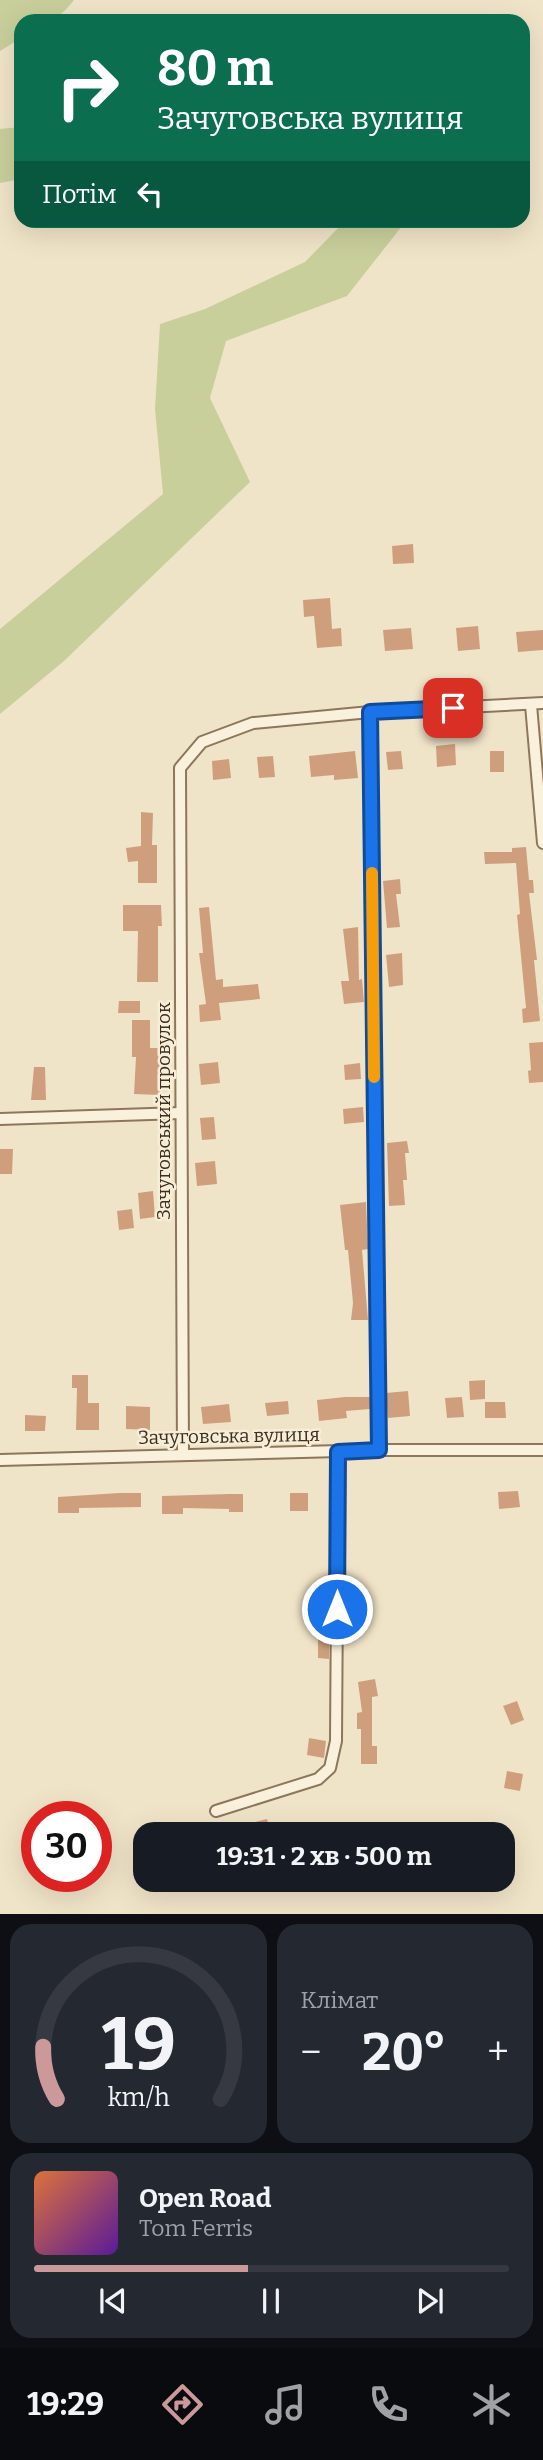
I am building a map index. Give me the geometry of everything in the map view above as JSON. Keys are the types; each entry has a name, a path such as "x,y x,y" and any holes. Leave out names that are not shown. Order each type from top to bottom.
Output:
{"street":[{"path":"379,1450 370,712 543,703"},
{"path":"531,705 543,843"},
{"name":"Зачуговський провулок","path":"183,1455 180,768 202,743 253,723 370,712"},
{"path":"0,1119 181,1113"},
{"name":"Зачуговська вулиця","path":"0,1460 379,1450 543,1450"},
{"path":"216,1811 317,1779 330,1768 336,1741 338,1452"}],"green space":[{"path":"0,0 74,0 61,14 14,14 14,42 0,51"},
{"path":"14,128 14,180 0,183 0,129"},
{"path":"338,228 400,228 347,296 226,341 210,398 250,482 64,661 0,714 0,629 163,494 155,409 160,324 205,309 305,262"}],"building":[{"path":"413,544 414,563 393,564 392,546"},
{"path":"330,598 332,629 341,628 342,646 317,648 314,616 304,617 303,600"},
{"path":"478,626 480,649 458,651 456,628"},
{"path":"411,628 413,649 385,651 383,630"},
{"path":"543,630 543,650 518,652 516,632"},
{"path":"455,744 456,765 437,767 436,746"},
{"path":"355,751 358,778 334,780 334,775 311,777 309,756"},
{"path":"401,751 403,769 388,770 386,752"},
{"path":"490,751 504,751 504,772 490,772"},
{"path":"273,756 275,777 259,778 257,757"},
{"path":"229,759 231,778 213,780 212,761"},
{"path":"141,812 153,813 152,845 157,845 157,883 138,883 138,861 128,862 126,848 141,846"},
{"path":"526,847 529,880 533,880 534,893 529,893 537,960 534,960 540,1021 523,1023 522,1009 526,1008 517,915 520,914 516,863 485,864 484,852 512,852 512,848"},
{"path":"400,879 401,894 396,894 400,927 387,928 383,881"},
{"path":"123,905 161,905 162,926 158,926 158,982 137,982 138,931 123,931"},
{"path":"209,907 216,980 223,979 223,987 258,984 260,999 219,1003 221,1020 200,1022 199,1005 206,1004 199,953 203,953 199,908"},
{"path":"358,927 359,980 362,979 364,1002 344,1004 341,981 349,981 343,929"},
{"path":"402,953 403,985 389,987 386,955"},
{"path":"119,1001 140,1001 140,1013 118,1013"},
{"path":"132,1020 150,1020 150,1048 162,1048 160,1095 134,1094 136,1057 132,1057"},
{"path":"543,1042 543,1082 529,1083 529,1043"},
{"path":"218,1062 220,1083 201,1085 199,1064"},
{"path":"360,1063 361,1079 345,1080 344,1065"},
{"path":"34,1067 45,1067 46,1100 31,1100"},
{"path":"363,1107 364,1122 344,1124 343,1109"},
{"path":"214,1117 216,1139 202,1140 200,1118"},
{"path":"407,1141 407,1180 403,1180 405,1205 389,1206 387,1143"},
{"path":"0,1149 13,1149 12,1174 0,1174"},
{"path":"215,1161 217,1184 197,1186 195,1163"},
{"path":"153,1191 155,1217 140,1219 138,1193"},
{"path":"366,1202 368,1249 362,1250 368,1320 351,1320 353,1303 348,1250 345,1250 340,1205"},
{"path":"132,1209 134,1228 119,1230 117,1211"},
{"path":"72,1375 88,1375 88,1403 99,1403 99,1430 76,1430 77,1388 72,1388"},
{"path":"485,1380 485,1399 470,1400 469,1381"},
{"path":"408,1391 410,1416 388,1418 386,1393"},
{"path":"370,1397 370,1409 346,1411 347,1418 319,1421 317,1400"},
{"path":"462,1397 464,1417 447,1418 445,1398"},
{"path":"288,1401 289,1414 267,1416 265,1403"},
{"path":"485,1402 505,1402 506,1418 485,1418"},
{"path":"229,1404 231,1422 203,1424 201,1407"},
{"path":"126,1406 150,1407 150,1430 126,1429"},
{"path":"25,1415 46,1416 45,1431 25,1431"},
{"path":"518,1491 520,1507 499,1509 498,1492"},
{"path":"141,1493 141,1507 79,1508 79,1513 58,1513 58,1497"},
{"path":"290,1493 308,1493 308,1511 290,1511"},
{"path":"243,1494 243,1512 183,1508 183,1514 162,1514 162,1496"},
{"path":"308,1601 329,1602 329,1659 318,1658 318,1623 307,1623"},
{"path":"375,1679 378,1696 372,1697 372,1746 377,1746 377,1764 361,1764 361,1729 357,1729 357,1713 362,1712 358,1682"},
{"path":"517,1701 524,1720 511,1725 503,1706"},
{"path":"309,1738 326,1741 324,1758 307,1755"},
{"path":"507,1771 523,1774 520,1791 504,1788"}],"slow traffic":[{"path":"372,873 374,1077"}],"route":[{"path":"337,1609 338,1452 379,1450 370,712 453,708"}]}
